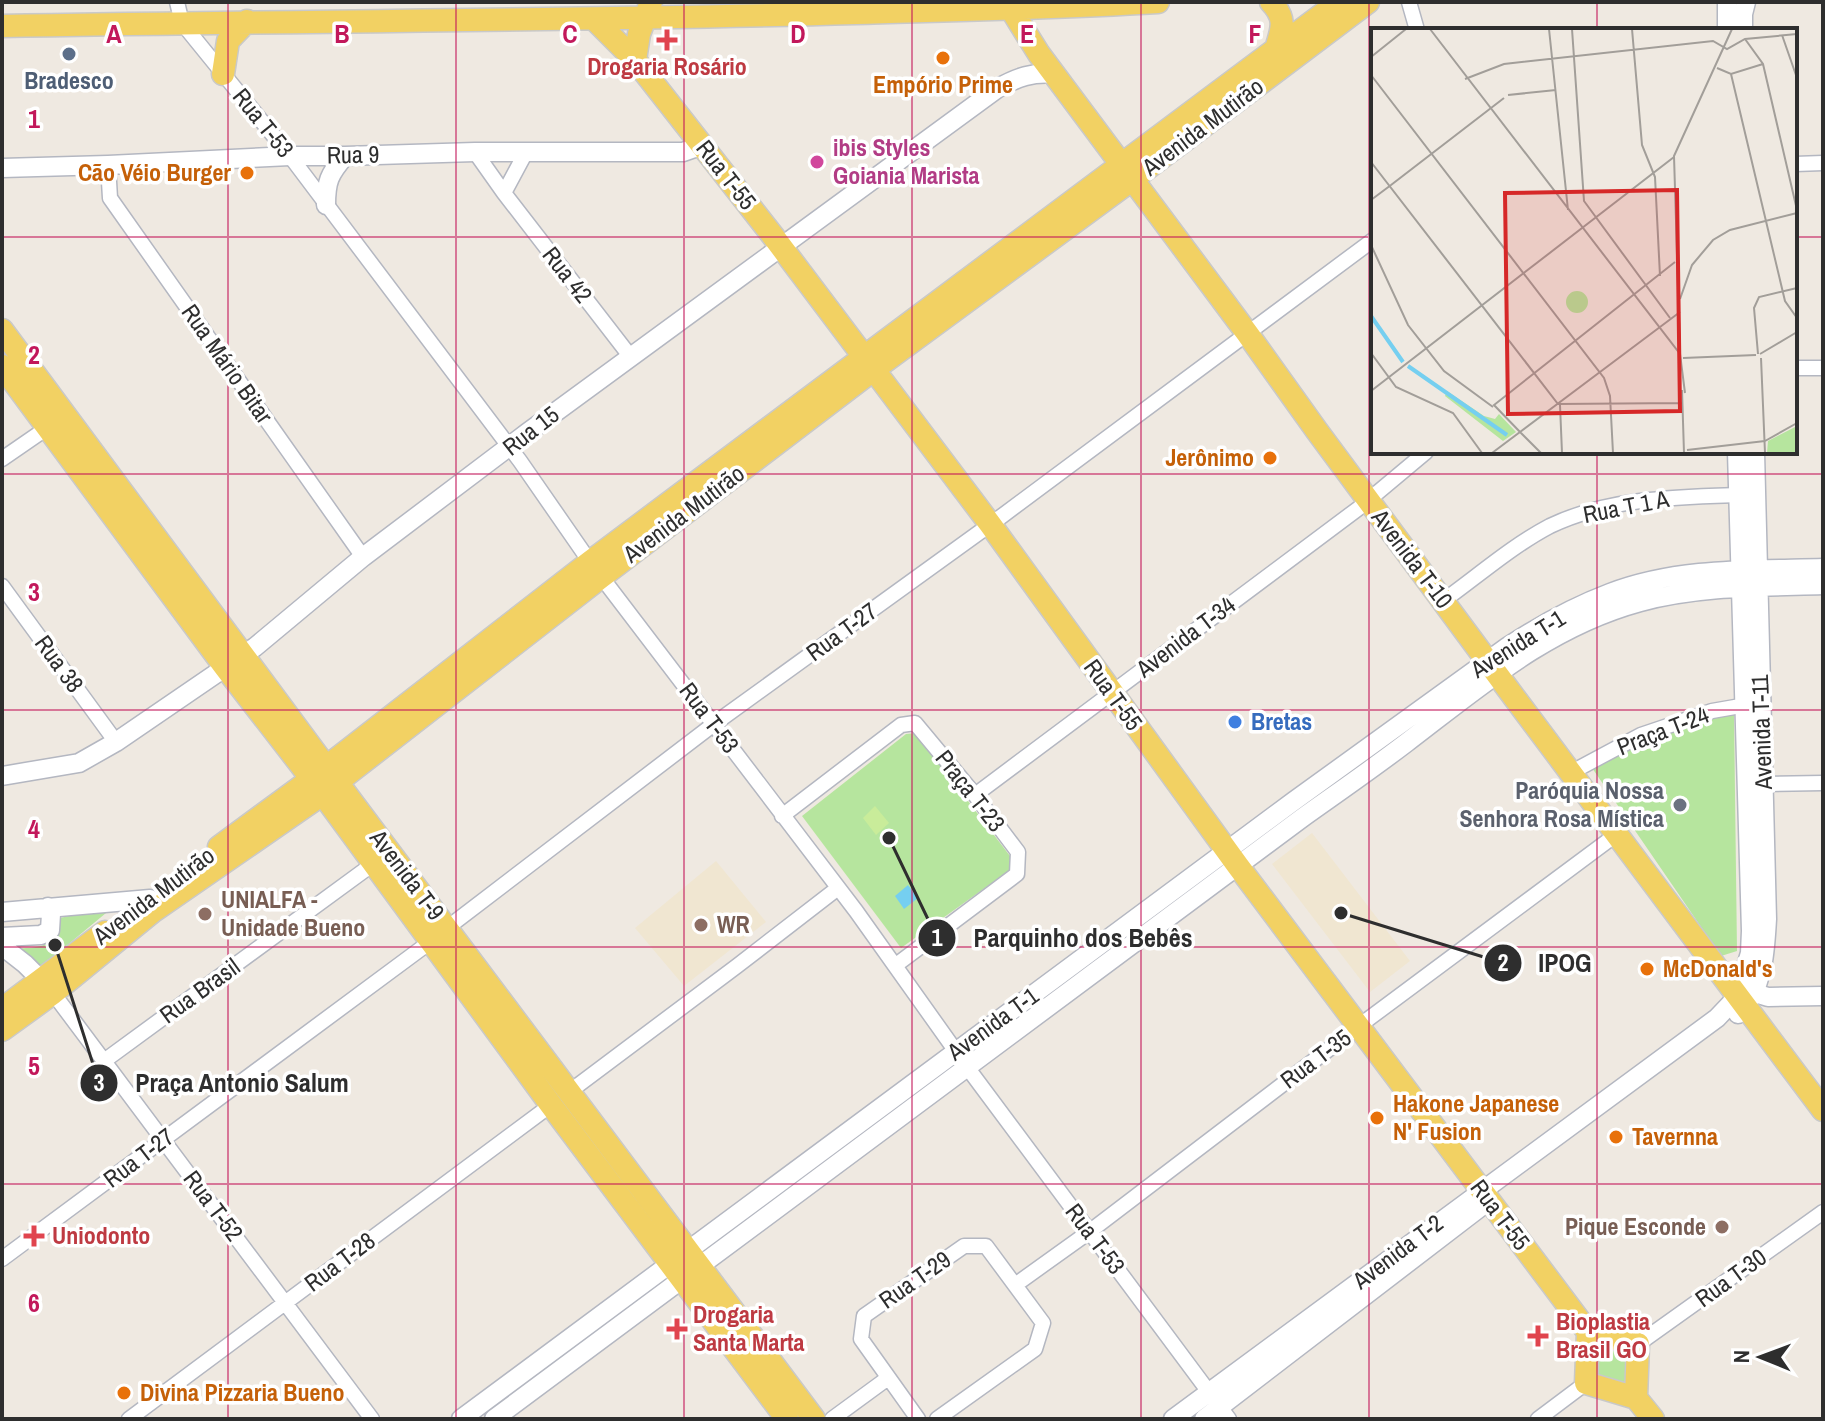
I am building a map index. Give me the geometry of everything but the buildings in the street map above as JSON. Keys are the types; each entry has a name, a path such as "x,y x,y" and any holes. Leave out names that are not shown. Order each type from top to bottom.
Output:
{"main road":[{"path":"2,26 180,12 247,21 595,20 648,11 1057,8 1158,2"},
{"path":"1271,2 1281,17 1283,27 1276,49"},
{"name":"Avenida Mutirão","path":"1128,172 1276,49 1339,2"},
{"name":"Avenida Mutirão","path":"2,1009 48,986 152,912 595,569 1128,172 1368,2"},
{"path":"1727,2 1727,28"},
{"path":"1743,28 1746,2"},
{"name":"Avenida T-10","path":"1010,6 1039,54 1128,172 1364,504 1443,601 1717,969 1746,999 1823,1110"},
{"path":"1039,54 1039,25 1048,13 1057,8"},
{"path":"635,60 639,34 648,11"},
{"name":"Rua T-55","path":"595,20 635,60 781,246 990,524 1232,859 1588,1332"},
{"path":"223,74 228,41 247,21"},
{"name":"Rua 15","path":"2,776 79,763 116,742 234,661 363,557 630,356 998,88 1019,77 1038,72 1055,74"},
{"name":"Rua 9","path":"2,168 290,156 683,152 703,145"},
{"path":"326,205 326,186 345,156"},
{"name":"Avenida T-9","path":"2,330 234,661"},
{"name":"Avenida T-9","path":"2,366 47,428 234,661 439,935 569,1092 787,1419"},
{"name":"Avenida T-11","path":"1737,454 1749,579"},
{"name":"Avenida T-11","path":"1746,999 1751,931 1749,579 1755,454"},
{"path":"1749,579 1823,568"},
{"path":"1749,579 1823,585"},
{"name":"Avenida T-1","path":"494,1419 685,1265 961,1059 1232,859 1404,745 1492,667 1615,610 1643,601 1749,579"},
{"name":"Avenida T-11","path":"1746,999 1761,972 1767,919 1764,784 1752,704"},
{"name":"Avenida Mutirão","path":"2,1030 48,986 150,899 302,786 324,780"},
{"name":"Avenida T-9","path":"324,780 373,864 439,935 551,1105 814,1419"},
{"path":"2,912 150,899"},
{"path":"2,937 41,935 50,930 48,907"},
{"path":"2,946 48,986"},
{"path":"1717,969 1736,963 1750,953"},
{"path":"1746,999 1823,996"},
{"name":"Avenida T-2","path":"1204,1419 1485,1195 1724,1027 1746,999"},
{"name":"Avenida T-1","path":"461,1419 685,1265"},
{"path":"1636,1398 1638,1344 1588,1332 1586,1383 1636,1398 1653,1419"},
{"name":"Avenida T-2","path":"1173,1419 1220,1406"}],"street":[{"path":"1409,2 1416,28"},
{"name":"Rua T-53","path":"180,12 223,74 290,156 510,447 595,569 896,965 961,1059 1220,1406"},
{"name":"Rua 42","path":"475,152 630,356"},
{"path":"504,193 526,152"},
{"path":"1797,164 1823,163"},
{"name":"Rua Mário Bitar","path":"108,165 110,198 363,557"},
{"name":"Rua T-27","path":"2,1259 439,935 714,724 1371,241"},
{"path":"1797,368 1823,368"},
{"path":"2,459 47,428"},
{"name":"Avenida T-34","path":"975,795 1364,504 1424,454"},
{"name":"Rua T 1 A","path":"1443,601 1521,544 1583,512 1664,497 1739,495"},
{"name":"Rua 38","path":"2,586 116,742"},
{"name":"Praça T-24","path":"1570,773 1641,735 1712,711 1752,704"},
{"name":"Praça T-23","path":"782,816 901,725 915,723 975,795 1018,852 1017,874 896,965"},
{"path":"1764,784 1823,783"},
{"name":"Rua T-35","path":"1015,1285 1617,834"},
{"name":"Rua Brasil","path":"104,1061 373,864"},
{"path":"569,1092 838,888"},
{"name":"Rua T-52","path":"48,986 372,1419"},
{"name":"Rua T-28","path":"129,1419 551,1105"},
{"name":"Rua T-30","path":"1638,1344 1823,1212"},
{"name":"Rua T-29","path":"918,1419 861,1339 864,1316 964,1246 986,1246 1043,1323 1035,1349 937,1419"},
{"path":"832,1419 888,1378"},
{"path":"1538,1419 1586,1383"}],"shaded area":[{"path":"1312,833 1410,961 1370,992 1272,864"},
{"name":"WR","path":"716,861 766,922 684,986 635,928"}],"green space":[{"path":"1734,713 1737,951 1721,956 1588,762 1658,731"},
{"path":"916,733 1010,856 1010,870 901,948 802,816 906,734"},
{"path":"875,806 889,823 876,835 863,818"},
{"path":"106,913 36,971 9,948 49,943 56,932 56,919 77,914"},
{"path":"1599,1342 1628,1351 1631,1386 1596,1379 1594,1360"}],"water":[{"path":"908,885 918,898 904,909 895,896"}],"place":[{"name":"Drogaria Rosário","path":"667,40"},
{"name":"Bradesco","path":"69,54"},
{"name":"Empório Prime","path":"943,58"},
{"name":"ibis Styles Goiania Marista","path":"817,162"},
{"name":"Cão Véio Burger","path":"247,173"},
{"name":"Jerônimo","path":"1270,458"},
{"name":"Bretas","path":"1235,722"},
{"name":"Paróquia Nossa Senhora Rosa Mística","path":"1680,805"},
{"name":"Parquinho dos Bebês","path":"889,838"},
{"name":"IPOG","path":"1341,913"},
{"name":"UNIALFA - Unidade Bueno","path":"205,914"},
{"name":"WR","path":"701,925"},
{"name":"Praça Antonio Salum","path":"55,945"},
{"name":"McDonald's","path":"1647,969"},
{"name":"Hakone Japanese N' Fusion","path":"1377,1118"},
{"name":"Tavernna","path":"1616,1137"},
{"name":"Pique Esconde","path":"1722,1227"},
{"name":"Uniodonto","path":"34,1236"},
{"name":"Drogaria Santa Marta","path":"677,1329"},
{"name":"Bioplastia Brasil GO","path":"1538,1336"},
{"name":"Divina Pizzaria Bueno","path":"124,1393"}]}
